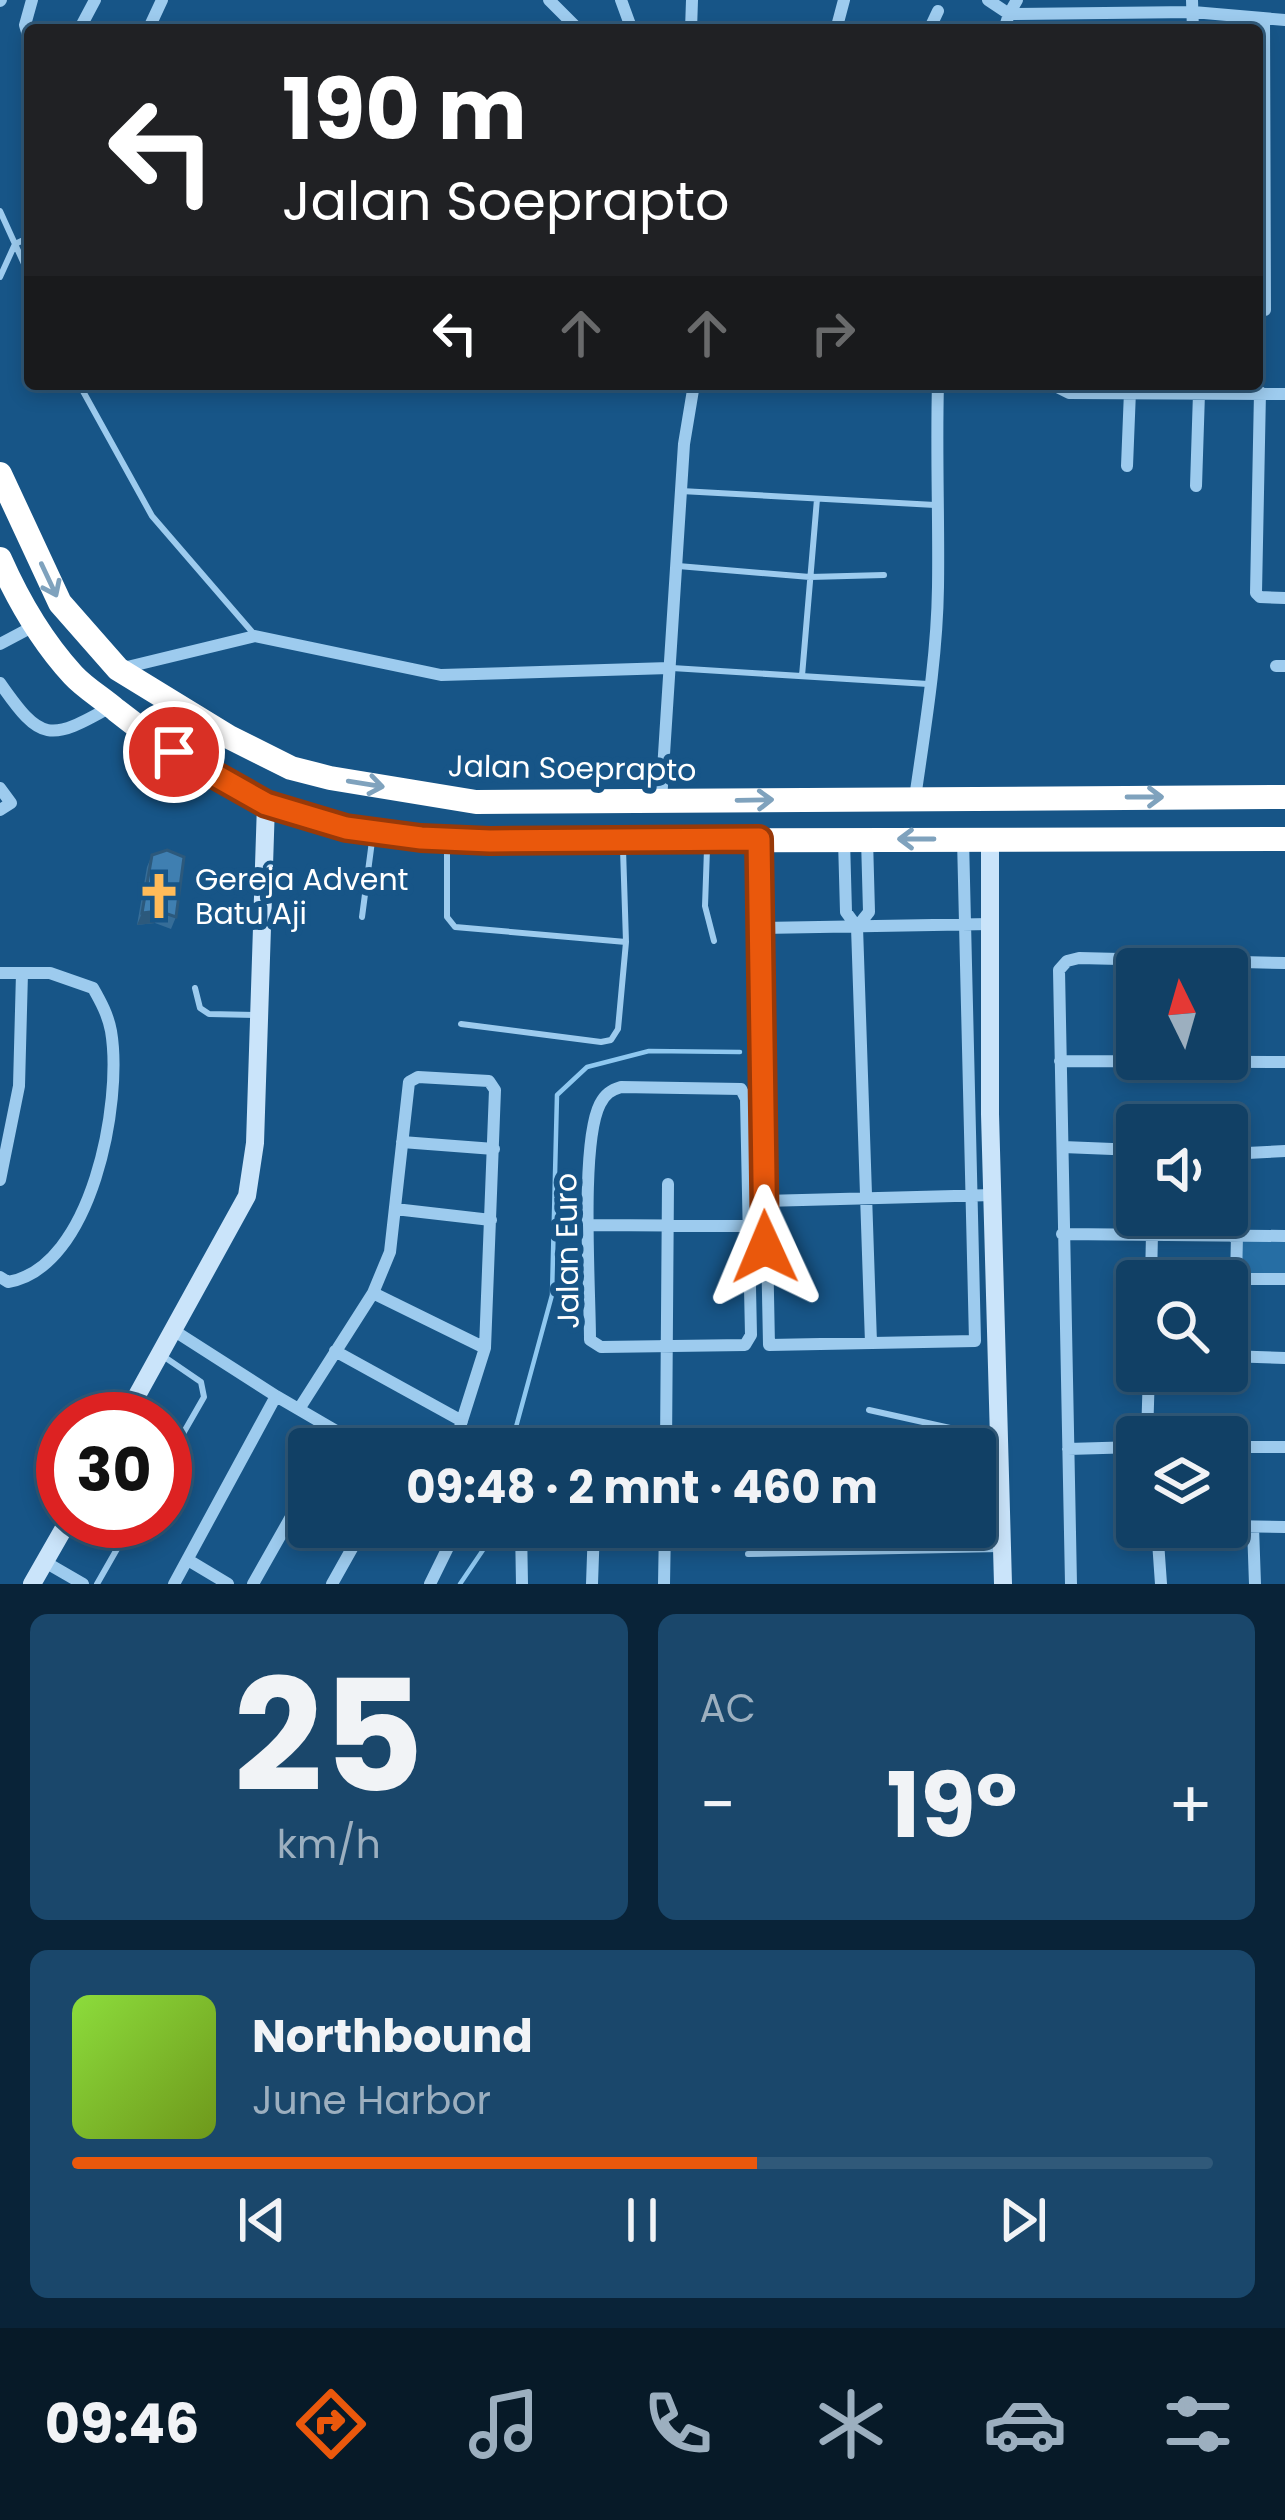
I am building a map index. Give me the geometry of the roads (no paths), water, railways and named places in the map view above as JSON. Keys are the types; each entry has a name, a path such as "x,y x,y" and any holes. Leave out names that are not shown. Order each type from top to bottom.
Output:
{"highway":[{"name":"Jalan Soeprapto","path":"0,474 60,603 118,669 230,737 291,768 330,778 476,802 1285,796"},
{"path":"0,559 34,626 75,677 112,706 201,770 266,804 346,828 447,839 1285,839"}],"street":[{"path":"549,0 573,24"},
{"path":"988,0 1009,14 1192,6 1285,20"},
{"path":"1006,24 1017,0"},
{"path":"1086,13 1095,0"},
{"path":"932,24 938,11"},
{"path":"1263,89 1264,19"},
{"path":"661,801 681,491 693,390"},
{"path":"915,798 932,684 938,588 938,390"},
{"path":"1063,390 1285,394"},
{"path":"1127,466 1130,391"},
{"path":"1260,392 1256,593 1285,598"},
{"path":"1196,486 1199,393"},
{"path":"0,644 34,626"},
{"path":"118,669 255,636 441,675 669,668"},
{"path":"0,683 26,720 40,730 63,731 112,706"},
{"path":"0,788 10,803 0,810"},
{"path":"139,1392 247,1196 255,1142 266,804"},
{"path":"759,839 769,1346 974,1341 963,839"},
{"path":"855,839 868,912 857,927"},
{"path":"855,839 846,912 857,927 871,1343"},
{"path":"990,839 1003,1584"},
{"path":"760,928 990,925"},
{"path":"1070,1584 1059,970 1079,958 1116,959"},
{"path":"1248,964 1285,963"},
{"path":"0,973 50,973 93,988 112,1034 110,1120 88,1202 49,1263 28,1279 8,1282 0,1277"},
{"path":"0,1180 19,1086 22,973"},
{"path":"1060,1061 1116,1061"},
{"path":"1248,1061 1285,1062"},
{"path":"299,1409 373,1293 390,1252 411,1079 489,1081 496,1090 485,1348 459,1428"},
{"name":"Jalan Euro","path":"667,1348 601,1347 590,1340 590,1156 600,1103 613,1090 741,1090 746,1099 750,1226"},
{"path":"402,1142 494,1149"},
{"path":"1063,1148 1116,1149"},
{"path":"1248,1153 1285,1151"},
{"path":"666,1428 668,1184"},
{"path":"764,1201 993,1195"},
{"path":"394,1209 491,1220"},
{"path":"590,1225 750,1226 749,1341 741,1347 667,1348"},
{"path":"1062,1234 1116,1233"},
{"path":"1234,1236 1236,1279 1285,1280"},
{"path":"1248,1236 1285,1236"},
{"path":"373,1293 485,1348"},
{"path":"173,1330 329,1428"},
{"path":"335,1351 461,1421"},
{"path":"1248,1357 1285,1358"},
{"path":"174,1584 276,1396"},
{"path":"1248,1447 1285,1447"},
{"path":"1067,1449 1116,1448"},
{"path":"253,1584 288,1523"},
{"path":"1248,1527 1285,1527"},
{"path":"1253,1527 1255,1584"},
{"path":"32,1584 53,1548"},
{"path":"332,1584 352,1548"},
{"path":"430,1584 449,1548"},
{"path":"521,1548 521,1584"},
{"path":"592,1584 593,1548"},
{"path":"664,1584 665,1548"},
{"path":"1157,1548 1160,1584"},
{"path":"188,1560 228,1584"},
{"path":"45,1562 83,1584"}],"lane":[{"path":"0,211 24,264"},
{"path":"0,235 13,241 24,238"},
{"path":"0,277 13,241"},
{"path":"83,390 152,516 255,636"},
{"path":"681,491 935,505"},
{"path":"802,676 817,499"},
{"path":"676,566 811,577 884,575"},
{"path":"669,668 932,684"},
{"path":"362,916 373,831"},
{"path":"447,839 447,916 451,924 626,942"},
{"path":"708,839 705,906 713,940"},
{"path":"461,1024 611,1040 618,1029 626,942 622,840"},
{"path":"195,988 200,1009 209,1013 259,1016"},
{"path":"160,1354 201,1382 204,1397 192,1418"},
{"path":"868,1410 950,1428 998,1432"},
{"path":"97,1584 118,1548"},
{"path":"748,1553 1004,1549"}],"waterway":[{"path":"516,1428 552,1295 557,1095 587,1067 649,1051 740,1052"},
{"path":"460,1584 484,1548"}],"place":[{"name":"Gereja Advent Batu Aji","path":"159,896"}]}
